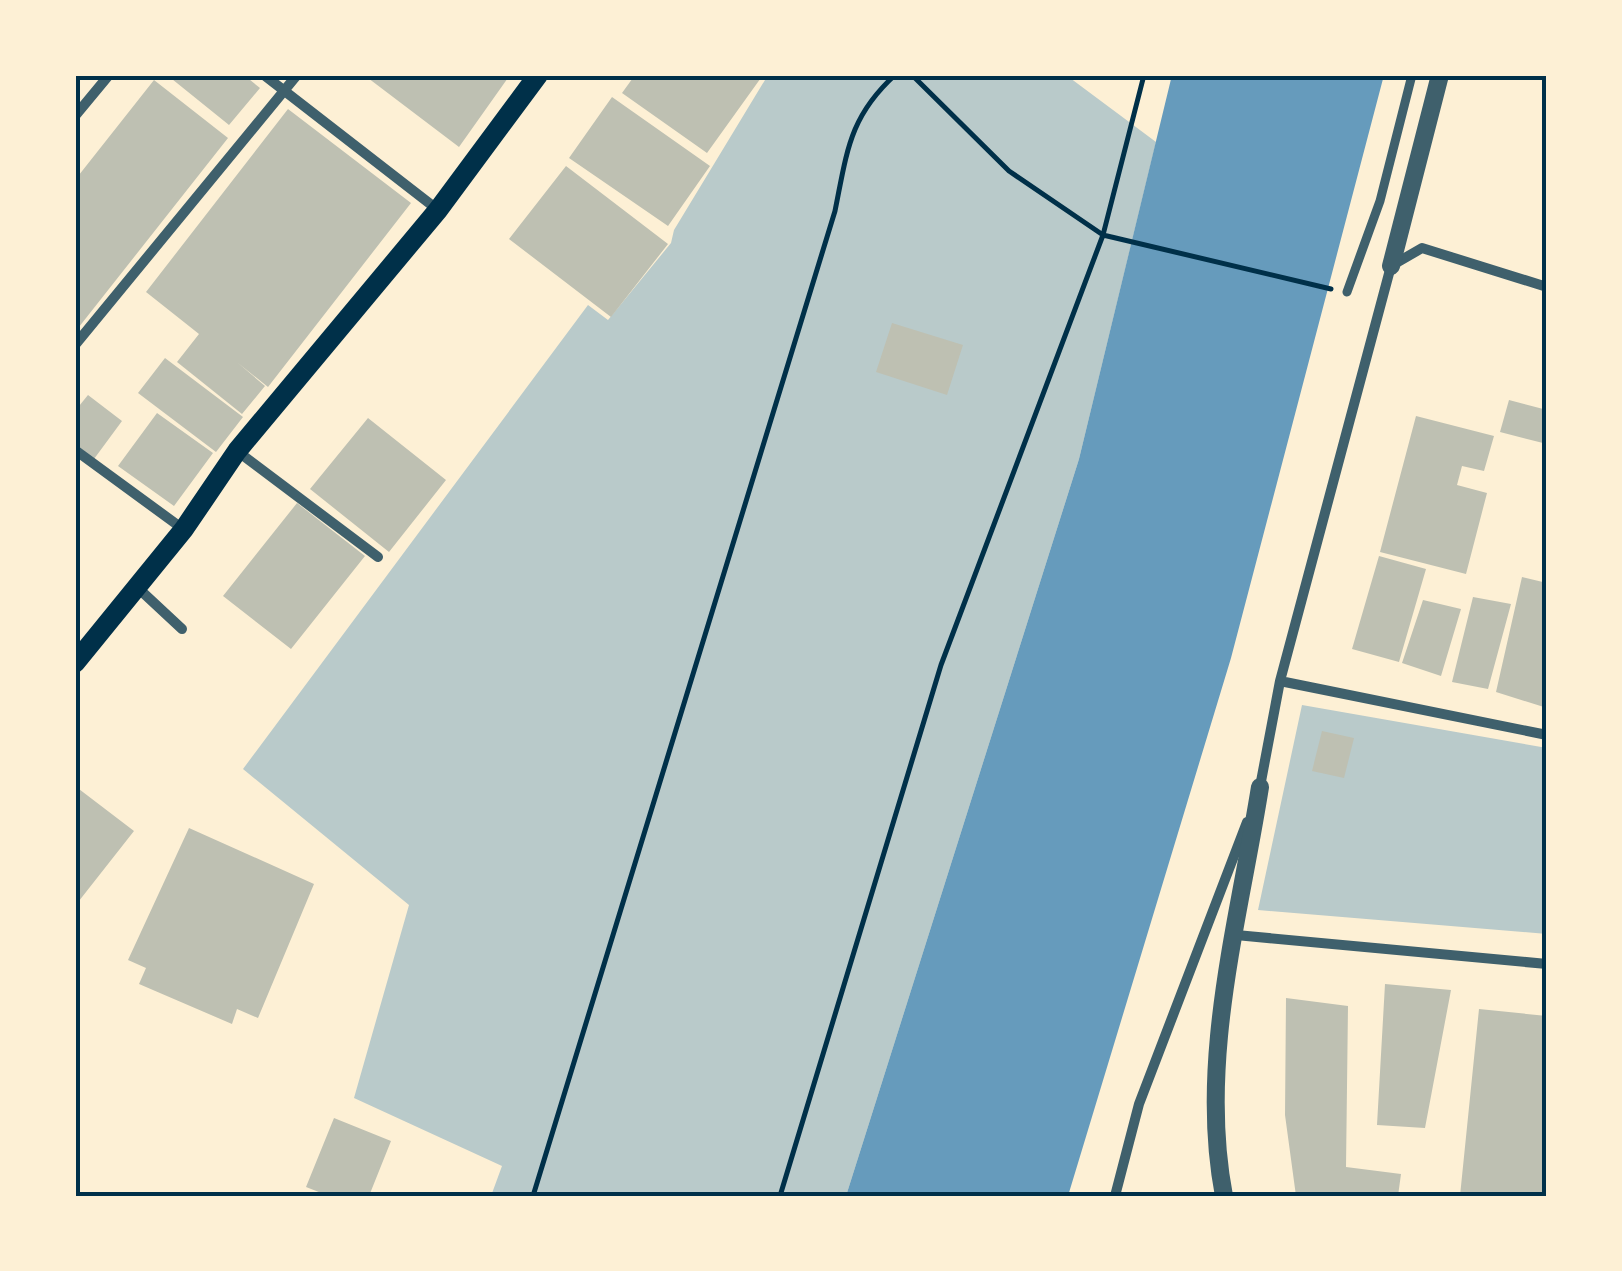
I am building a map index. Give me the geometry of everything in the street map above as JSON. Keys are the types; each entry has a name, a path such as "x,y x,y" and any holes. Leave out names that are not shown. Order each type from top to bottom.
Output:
{"main road":[{"path":"75,663 184,529 237,451 438,210 538,75"}],"street":[{"path":"75,116 109,75"},
{"path":"264,75 438,210"},
{"path":"75,345 296,75"},
{"path":"1348,292 1380,200 1412,75"},
{"path":"1224,1196 1213,1138 1219,1034 1280,681 1440,75"},
{"path":"1391,266 1422,248 1547,287"},
{"path":"75,450 184,529"},
{"path":"237,451 378,557"},
{"path":"138,588 182,629"},
{"path":"1280,681 1547,736"},
{"path":"1115,1196 1139,1104 1260,787"},
{"path":"1236,935 1547,964"}],"path":[{"path":"533,1196 834,211 852,128 871,97 895,75"},
{"path":"912,75 1008,171 1103,235 1348,292"},
{"path":"780,1196 941,665 1103,235 1144,75"}],"shaded area":[{"path":"768,75 1066,75 1156,142 1079,459 846,1196 491,1196 502,1166 354,1098 409,905 243,769 588,305 608,320 671,243 674,230"},
{"path":"1302,705 1547,748 1547,934 1258,910"}],"water":[{"path":"1172,75 1384,75 1231,658 1068,1196 846,1196 1079,459"}],"building":[{"path":"167,75 244,75 260,88 229,125"},
{"path":"364,75 510,75 459,147"},
{"path":"635,75 763,75 707,153 622,93"},
{"path":"154,80 228,138 75,332 75,180"},
{"path":"612,97 710,166 668,226 569,158"},
{"path":"288,109 411,203 268,387 238,363 265,386 242,414 177,362 199,334 146,292"},
{"path":"566,166 668,244 611,317 509,239"},
{"path":"892,323 963,345 947,395 876,372"},
{"path":"165,358 243,417 216,452 138,393"},
{"path":"88,395 122,421 94,459 75,444 75,411"},
{"path":"1509,400 1547,410 1547,444 1500,432"},
{"path":"157,413 213,453 174,506 118,466"},
{"path":"1416,416 1494,436 1484,471 1462,466 1457,485 1487,493 1466,574 1380,552"},
{"path":"368,418 446,480 389,552 310,489"},
{"path":"297,503 365,556 291,649 223,596"},
{"path":"1379,556 1426,569 1399,662 1352,649"},
{"path":"1522,577 1547,583 1547,708 1496,692"},
{"path":"1473,597 1511,604 1488,689 1452,682"},
{"path":"1423,600 1461,609 1441,676 1402,663"},
{"path":"1322,731 1354,738 1344,778 1312,771"},
{"path":"75,786 134,831 75,906"},
{"path":"189,828 314,884 258,1018 237,1009 232,1024 139,984 146,968 128,960"},
{"path":"1385,984 1451,990 1425,1128 1377,1125"},
{"path":"1286,998 1348,1006 1346,1167 1401,1174 1398,1196 1296,1196 1285,1115"},
{"path":"1479,1009 1547,1016 1547,1196 1460,1196"},
{"path":"334,1118 391,1141 369,1196 329,1196 306,1187"}]}
